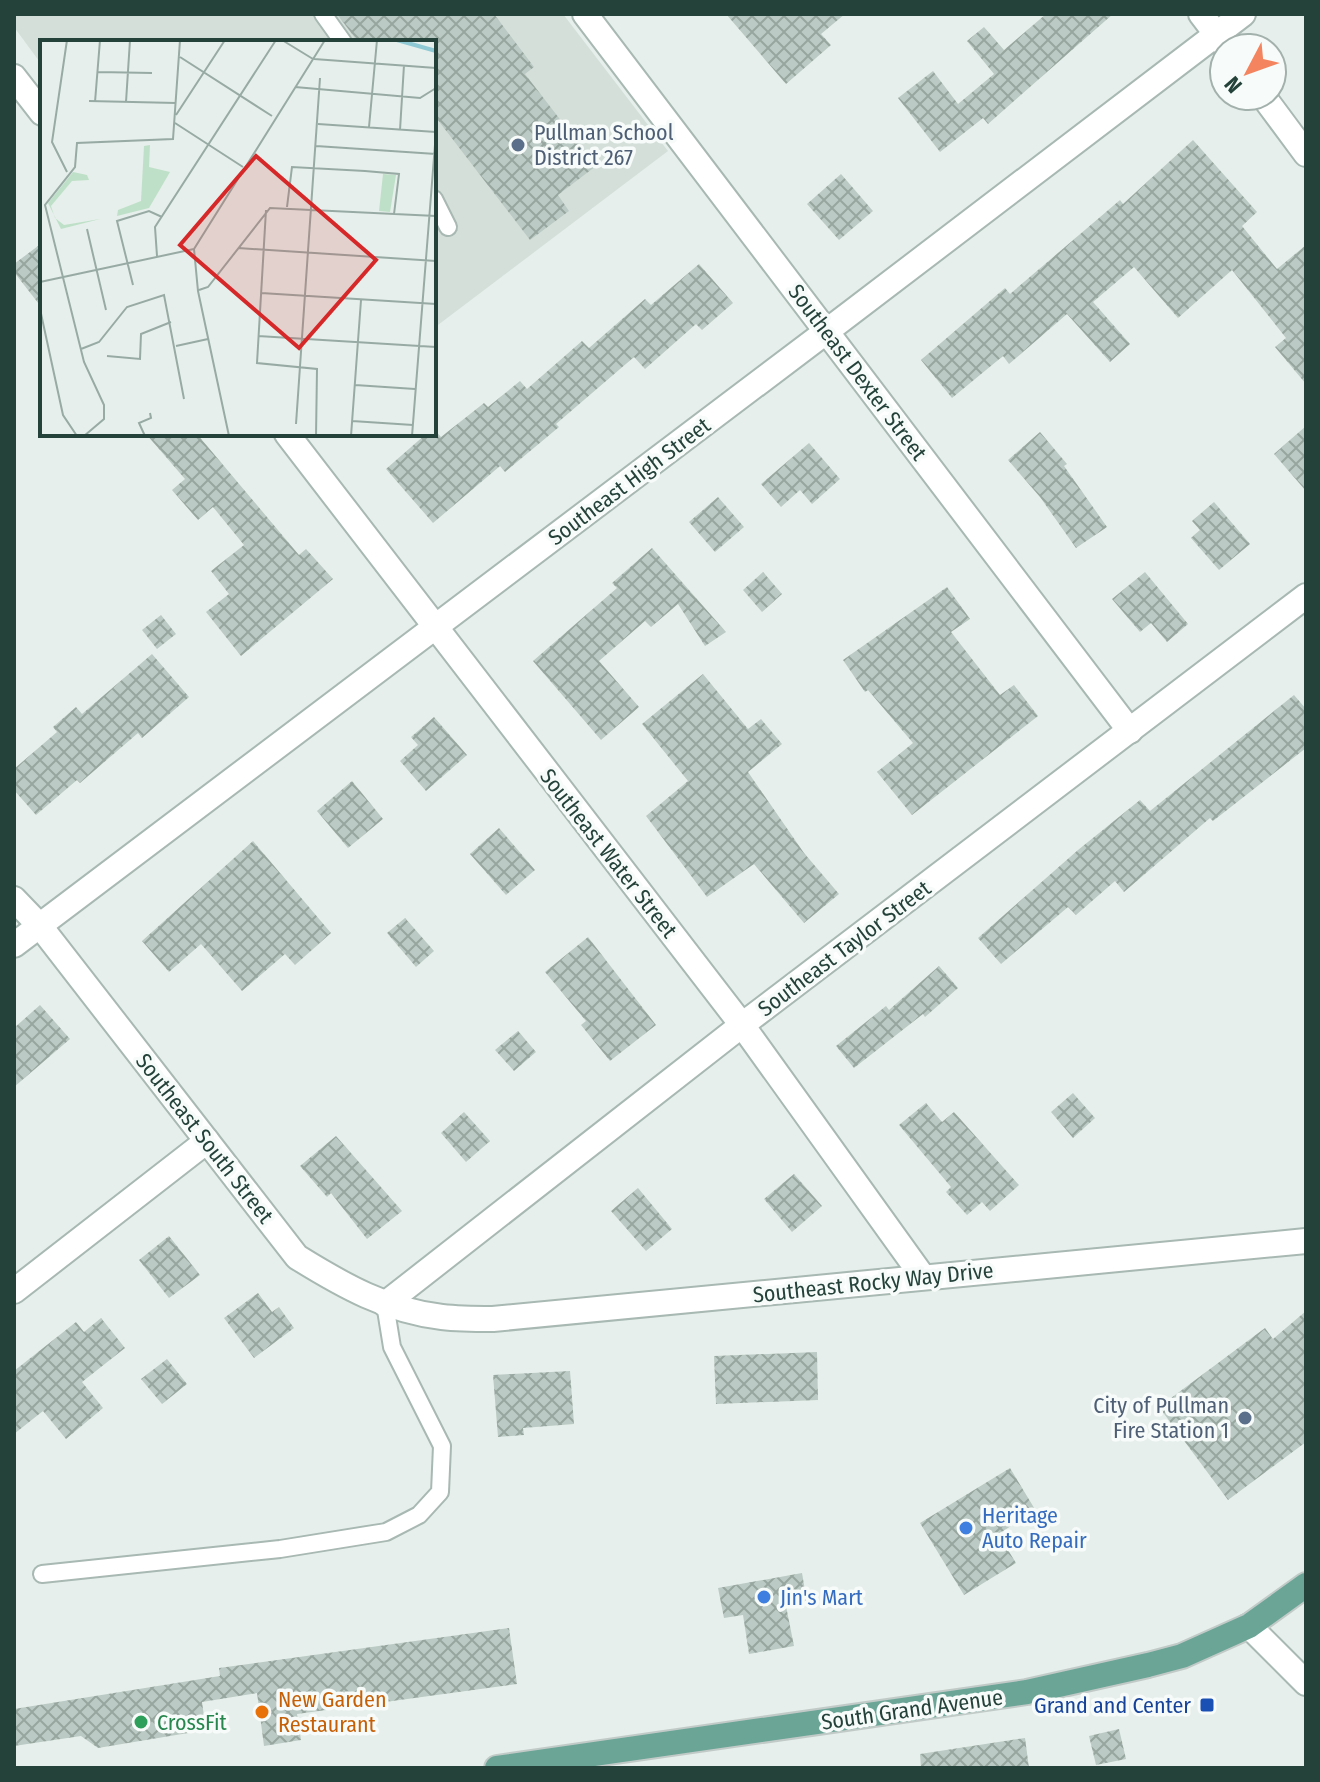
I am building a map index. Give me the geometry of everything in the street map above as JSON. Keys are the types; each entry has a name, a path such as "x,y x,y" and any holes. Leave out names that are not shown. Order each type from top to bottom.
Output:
{"main road":[{"name":"South Grand Avenue","path":"497,1768 1027,1692 1182,1656 1249,1626 1306,1585"}],"street":[{"name":"Southeast Dexter Street","path":"585,14 1130,731"},
{"path":"1201,14 1215,32"},
{"name":"Southeast High Street","path":"1229,32 1243,14"},
{"name":"Southeast High Street","path":"14,945 827,331 1208,51"},
{"path":"14,77 40,110"},
{"path":"1275,112 1306,154"},
{"name":"Southeast Water Street","path":"289,436 742,1025 923,1277"},
{"name":"Southeast Taylor Street","path":"385,1304 742,1025 1306,596"},
{"name":"Southeast South Street","path":"14,899 40,926 297,1257 344,1287 385,1304 440,1317"},
{"path":"14,1291 207,1141"},
{"name":"Southeast Rocky Way Drive","path":"440,1317 493,1319 1306,1241"},
{"path":"1249,1626 1306,1683"}],"lane":[{"path":"323,14 342,40"},
{"path":"436,203 448,227"},
{"path":"42,1574 280,1549 386,1532 419,1515 440,1492 442,1446 392,1347 385,1304"}],"shaded area":[{"path":"14,14 563,14 668,151 436,326 436,40 40,40 40,62 14,27"}],"building":[{"name":"Pullman School District 267","path":"337,14 494,14 534,67 525,74 596,166 558,195 569,211 530,240 436,118 436,40 356,40"},
{"path":"726,14 845,14 821,34 831,45 786,84"},
{"path":"1046,14 1113,14 988,124 983,118 940,152 898,98 933,71 958,104 994,74 967,41 984,27 1004,50"},
{"path":"1193,140 1257,212 1242,226 1277,269 1306,245 1306,384 1275,347 1286,338 1232,270 1178,318 1134,267 1093,302 1130,344 1110,362 1067,314 1009,364 1003,356 952,398 921,360 1005,288 1010,294 1120,200 1123,204"},
{"path":"841,174 873,211 839,240 807,204"},
{"path":"40,244 40,305 14,272 14,264"},
{"path":"699,264 733,303 702,330 696,324 645,369 634,357 505,472 500,466 433,523 386,469 424,436 436,436 436,431 441,437 484,403 488,407 520,381 527,389 582,341 589,348 645,299 651,305"},
{"path":"1306,426 1306,491 1274,454"},
{"path":"1040,432 1067,464 1064,466 1107,527 1076,548 1040,497 1008,460"},
{"path":"148,436 199,436 299,555 306,549 333,579 241,656 206,612 229,594 211,571 244,545 213,507 198,520 172,490 185,479"},
{"path":"809,443 840,479 812,504 800,490 781,507 761,484"},
{"path":"718,497 744,527 715,552 689,522"},
{"path":"1214,502 1250,544 1219,570 1191,538 1200,530 1192,521"},
{"path":"652,548 726,632 705,646 678,604 651,627 645,621 599,661 639,707 601,740 533,661 617,588 612,583"},
{"path":"763,572 782,594 762,612 743,590"},
{"path":"1145,572 1188,624 1167,642 1151,623 1140,632 1112,599"},
{"path":"947,587 970,619 951,632 1000,695 1014,685 1038,716 912,815 877,772 913,743 868,690 865,692 843,660"},
{"path":"161,615 176,634 157,649 142,630"},
{"path":"152,654 189,697 142,738 138,733 80,783 77,780 36,815 14,790 14,769 57,732 53,727 76,707 82,714"},
{"path":"703,674 748,729 761,719 782,744 748,772 804,853 839,894 804,923 754,864 707,897 646,816 688,781 642,724"},
{"path":"1294,695 1306,709 1306,748 1213,821 1210,818 1124,892 1115,881 1076,915 1068,907 1001,964 978,938 1140,800 1150,811"},
{"path":"434,717 467,755 426,791 400,761 418,745 411,737"},
{"path":"352,781 383,819 348,848 317,811"},
{"path":"499,828 535,870 506,895 470,854"},
{"path":"253,841 331,933 295,965 285,954 242,991 201,944 169,972 142,941"},
{"path":"405,918 434,951 416,967 387,933"},
{"path":"588,937 656,1025 610,1061 581,1025 586,1021 545,972"},
{"path":"939,966 958,988 925,1017 923,1014 854,1068 836,1046 886,1006 889,1010"},
{"path":"40,1005 70,1039 14,1087 14,1028"},
{"path":"518,1031 536,1052 514,1071 495,1050"},
{"path":"1073,1093 1095,1118 1073,1138 1051,1112"},
{"path":"926,1103 942,1122 954,1112 1019,1185 990,1211 982,1202 967,1215 946,1192 951,1187 899,1125"},
{"path":"464,1112 490,1141 466,1162 441,1133"},
{"path":"336,1136 402,1211 367,1239 331,1193 327,1197 300,1166"},
{"path":"794,1174 822,1206 792,1232 764,1199"},
{"path":"638,1188 672,1229 646,1251 611,1211"},
{"path":"169,1236 200,1275 169,1298 139,1260"},
{"path":"258,1293 272,1312 279,1307 294,1328 254,1358 224,1318"},
{"path":"1306,1311 1306,1442 1228,1500 1159,1407 1265,1328 1273,1339"},
{"path":"101,1318 125,1348 82,1382 103,1408 66,1439 43,1411 14,1434 14,1371 76,1322 84,1332"},
{"path":"817,1352 818,1400 716,1404 714,1356"},
{"path":"167,1359 187,1384 162,1404 141,1379"},
{"path":"570,1371 574,1424 523,1428 524,1435 498,1437 493,1375"},
{"name":"Heritage Auto Repair","path":"1010,1468 1036,1511 998,1534 1016,1563 964,1595 920,1523"},
{"path":"802,1573 807,1602 786,1606 794,1646 749,1654 743,1615 724,1618 718,1588"},
{"path":"509,1628 517,1684 297,1714 301,1740 264,1746 257,1693 202,1702 206,1730 98,1748 81,1736 14,1746 14,1709 220,1676 219,1668"},
{"path":"1119,1729 1126,1759 1096,1765 1089,1736"},
{"path":"1025,1738 1029,1768 921,1768 920,1754"}],"place":[{"name":"Pullman School District 267","path":"518,145"},
{"name":"City of Pullman Fire Station 1","path":"1245,1418"},
{"name":"Heritage Auto Repair","path":"966,1528"},
{"name":"Jin's Mart","path":"764,1597"},
{"name":"Grand and Center","path":"1207,1705"},
{"name":"New Garden Restaurant","path":"262,1712"},
{"name":"CrossFit","path":"141,1722"}]}
